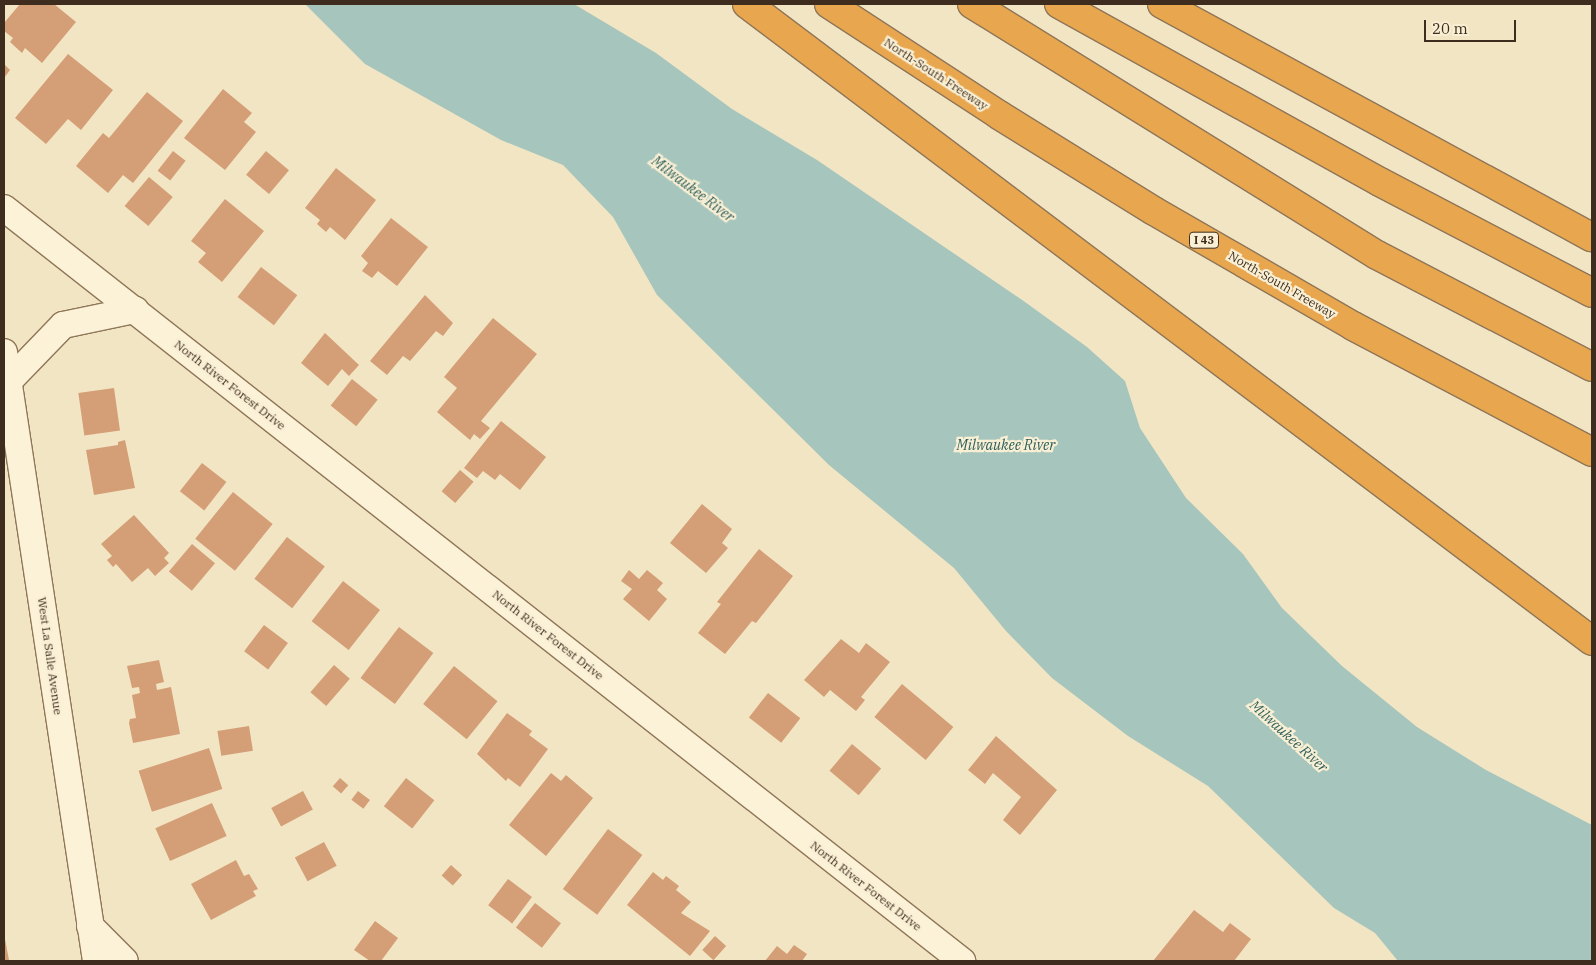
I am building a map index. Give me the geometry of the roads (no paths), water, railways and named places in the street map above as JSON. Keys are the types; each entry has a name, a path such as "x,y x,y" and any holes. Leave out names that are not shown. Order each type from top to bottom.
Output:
{"highway":[{"path":"748,4 1590,639"},
{"name":"North-South Freeway","path":"829,4 999,115 1154,211 1362,330 1592,452"},
{"path":"972,4 1377,255 1592,367"},
{"path":"1059,4 1380,182 1592,293"},
{"path":"1162,4 1592,237"}],"street":[{"name":"North River Forest Drive","path":"4,208 962,961"},
{"path":"9,381 63,325 135,310"},
{"name":"West La Salle Avenue","path":"4,352 96,961"},
{"path":"90,926 125,961"}],"water":[{"name":"Milwaukee River","path":"305,4 574,4 656,53 732,109 817,160 1025,302 1087,347 1125,381 1140,428 1186,498 1243,554 1282,608 1342,666 1417,727 1486,770 1592,825 1592,961 1398,961 1375,933 1334,908 1208,786 1128,736 1052,678 1006,631 954,568 829,465 657,295 613,217 563,165 501,140 365,64"}]}
